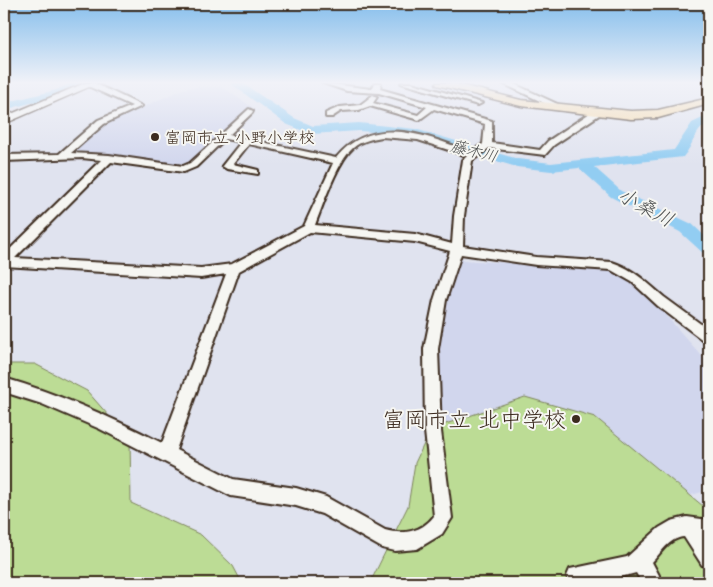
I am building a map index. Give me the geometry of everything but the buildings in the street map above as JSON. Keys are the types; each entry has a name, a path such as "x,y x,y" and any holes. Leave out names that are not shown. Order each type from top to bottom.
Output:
{"main road":[{"path":"4,121 29,110"},
{"path":"578,110 647,115 670,110"}],"street":[{"path":"63,155 101,122 128,110"},
{"path":"329,115 337,110"},
{"path":"392,110 419,118 427,110"},
{"path":"447,110 489,123 487,145"},
{"path":"467,116 471,110"},
{"path":"4,158 63,155 109,158 184,169 193,165 250,112"},
{"path":"4,385 44,397 79,412 231,487 296,497 326,506 382,539 395,542 417,540 436,528 443,518 433,431 431,349 440,300 457,249 459,216 468,160 473,154 487,145 542,153 557,139 596,113"},
{"path":"308,228 338,161 344,151 355,141 382,134 411,135 473,154"},
{"path":"224,136 338,161"},
{"path":"247,141 227,166 255,172"},
{"path":"109,158 4,262 201,273 234,268 308,228 416,238 457,249 536,261 612,266 621,269 638,278 655,295 709,337"},
{"path":"166,454 234,268"},
{"path":"581,583 577,576 633,565 672,528 687,526 709,529"},
{"path":"687,526 709,558"},
{"path":"639,560 653,583"}],"shaded area":[{"name":"富岡市立 小野小学校","path":"136,110 248,110 200,154 186,163 175,164 126,156 75,151 108,123"},
{"name":"富岡市立 北中学校","path":"447,256 461,260 613,270 636,282 709,364 709,479 702,492 662,503 446,464 438,374"}],"green space":[{"path":"4,364 35,364 87,391 130,440 131,503 201,535 233,566 242,583 4,583"},
{"path":"525,397 595,417 709,511 709,583 370,583 408,506 415,463 431,429"}],"waterway":[{"name":"藤木川","path":"275,110 290,121 311,130 359,127 415,133 517,163 551,167 678,154 696,125 709,119"},
{"name":"小桑川","path":"582,164 616,194 686,228 709,249"}],"place":[{"name":"富岡市立 小野小学校","path":"155,137"},
{"name":"富岡市立 北中学校","path":"576,419"}]}
